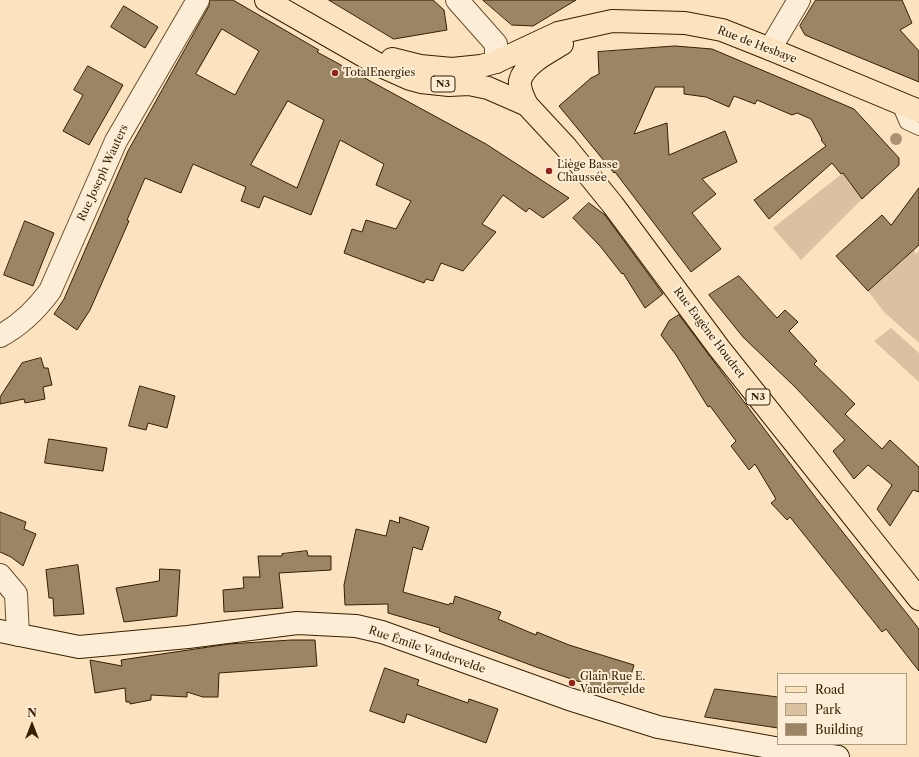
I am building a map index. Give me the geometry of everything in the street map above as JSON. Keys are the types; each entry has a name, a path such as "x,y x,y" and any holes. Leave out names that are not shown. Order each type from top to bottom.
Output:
{"main road":[{"name":"Rue Joseph Wauters","path":"0,336 12,330 36,311 50,291 116,141 198,0"},
{"name":"N3","path":"266,0 361,53 383,67 410,79 421,82 449,85 469,84 488,88 527,106"},
{"path":"457,0 496,44 496,62"},
{"path":"770,48 799,0"},
{"name":"Rue de Hesbaye","path":"361,53 420,66 452,69 481,66 496,62 558,33 612,21 686,23 722,30 770,48 919,111"},
{"name":"Rue de Hesbaye","path":"527,106 520,81 527,70 540,58 586,27"},
{"name":"Rue Eugène Houdret","path":"527,106 566,147 613,205 719,348 919,599"},
{"path":"0,576 16,594 9,633"},
{"name":"Rue Émile Vandervelde","path":"9,633 79,647 188,637 297,623 356,626 382,632 569,699 658,727 774,753 838,757"}],"lane":[{"path":"897,102 906,123 919,129"}],"green space":[{"path":"843,173 862,199 801,260 773,228"},
{"path":"914,250 916,254 919,251 919,343 884,312 868,291"},
{"path":"891,328 919,353 919,382 874,341"}],"building":[{"path":"210,0 233,0 319,50 317,52 486,144 569,198 543,218 529,208 526,212 503,195 482,224 496,232 463,271 441,263 433,281 426,279 424,283 344,253 352,229 362,232 366,220 396,229 411,201 376,185 384,164 340,140 311,215 264,196 259,208 241,201 246,187 193,164 181,193 145,178 127,220 129,221 90,310 77,330 54,314 64,299 128,151 209,6","holes":["222,29 259,51 235,95 196,74","288,101 324,120 297,188 251,165"]},
{"path":"329,0 433,0 444,10 447,30 394,39"},
{"path":"483,0 576,0 533,26 512,25"},
{"path":"816,0 902,0 912,23 900,30 919,51 919,82 805,35 800,26"},
{"path":"124,6 158,27 145,48 111,27"},
{"path":"675,46 712,49 854,109 899,158 899,165 862,199 843,173 841,174 832,163 769,219 754,200 826,146 821,140 822,139 811,119 797,113 792,115 757,100 755,104 734,96 729,107 706,97 684,94 684,87 655,87 634,134 667,123 669,155 725,131 737,162 702,179 716,194 692,213 721,249 691,272 615,172 614,173 559,106 591,78 599,74 598,52"},
{"path":"88,66 123,85 89,145 63,131 83,95 74,90"},
{"path":"919,188 919,245 868,291 836,256 882,215 891,225"},
{"path":"589,203 605,215 663,294 645,308 623,273 622,274 600,246 573,218"},
{"path":"25,221 54,233 33,286 4,275"},
{"path":"739,276 777,318 785,310 798,322 789,331 817,361 814,364 855,404 845,414 882,449 890,440 919,467 919,492 913,490 890,526 877,509 892,485 868,465 854,479 833,451 845,440 795,387 743,337 709,295"},
{"path":"679,315 816,498 919,629 919,671 886,629 882,632 790,517 787,520 771,503 776,499 755,464 749,470 731,446 736,441 710,406 708,407 676,355 661,335 669,321"},
{"path":"41,358 44,368 48,368 52,385 43,387 45,399 25,403 24,399 0,404 0,397 22,363"},
{"path":"140,386 175,396 167,428 148,423 146,430 129,426"},
{"path":"49,439 107,448 103,471 45,463"},
{"path":"0,512 26,522 24,529 36,534 23,566 11,557 0,552"},
{"path":"400,517 429,527 422,550 413,547 403,592 449,605 450,603 453,604 455,596 501,612 498,619 536,635 537,632 569,645 634,665 625,695 598,688 536,667 439,631 440,628 388,613 388,604 345,605 344,585 356,529 386,536 390,520 399,523"},
{"path":"307,551 308,556 331,556 331,570 279,573 283,608 224,612 223,590 244,588 243,577 260,577 258,556 282,556 282,554"},
{"path":"78,565 84,614 54,616 53,598 49,598 46,570"},
{"path":"160,569 180,570 177,616 124,622 116,588 159,581"},
{"path":"315,640 317,666 219,673 218,697 203,697 187,692 187,697 151,695 151,700 130,704 130,702 126,702 125,688 95,693 90,660 122,666 121,660 229,644"},
{"path":"385,668 419,680 417,685 468,703 469,699 498,709 486,743 407,714 404,723 370,711"},
{"path":"715,689 777,697 777,728 705,717"}],"place":[{"name":"TotalEnergies","path":"335,73"},
{"name":"Liège Basse Chaussée","path":"549,171"},
{"name":"Glain Rue E. Vandervelde","path":"572,683"}]}
